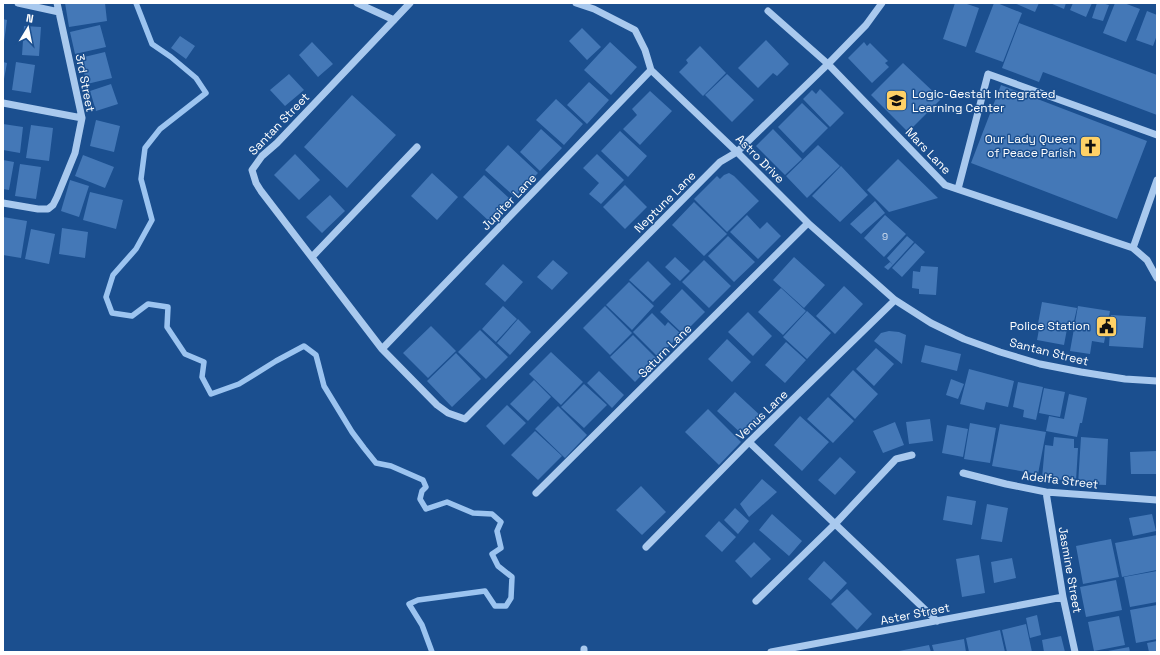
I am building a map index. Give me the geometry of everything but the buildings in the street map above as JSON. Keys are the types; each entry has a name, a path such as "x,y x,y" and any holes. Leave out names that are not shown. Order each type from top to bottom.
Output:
{"street":[{"path":"18,3 59,12"},
{"name":"3rd Street","path":"3,203 38,209 48,209 53,205 57,197 75,153 82,118 57,3"},
{"path":"357,3 394,20"},
{"name":"Santan Street","path":"410,3 277,143 262,156 252,170 256,183 261,191 382,349 437,405 448,413 465,419"},
{"name":"Astro Drive","path":"576,3 594,9 635,30 645,50 651,70 737,152 808,223 895,300 931,323 940,327"},
{"name":"Neptune Lane","path":"465,419 720,162 737,152 828,64 866,25 882,3"},
{"name":"Mars Lane","path":"768,11 828,64 945,185 958,189"},
{"name":"Jupiter Lane","path":"382,349 651,70"},
{"path":"1157,135 988,74 958,189 1133,248 1147,260 1157,278"},
{"path":"3,103 82,118"},
{"path":"312,257 417,147"},
{"path":"1133,248 1157,180"},
{"name":"Saturn Lane","path":"536,494 808,223"},
{"name":"Venus Lane","path":"646,547 749,442 895,300"},
{"name":"Santan Street","path":"940,327 964,339 1040,364 1088,373 1157,381"},
{"path":"749,442 937,621"},
{"path":"756,601 835,524 896,459 912,455"},
{"name":"Adelfa Street","path":"963,473 1046,492 1157,500"},
{"name":"Jasmine Street","path":"1046,492 1063,597 1075,652"},
{"name":"Aster Street","path":"771,652 1063,597"}],"waterway":[{"path":"136,3 152,44 171,57 196,78 206,93 160,129 145,148 141,179 152,220 136,249 113,275 106,297 112,313 132,316 148,304 168,307 167,327 185,354 204,362 202,377 211,394 239,384 304,346 316,355 324,386 352,432 376,463 391,466 423,480 426,487 422,491 420,499 426,509 447,502 473,513 492,514 501,522 497,531 501,548 492,554 498,566 512,577 511,598 506,606 495,606 485,591 418,600 409,604 422,625 432,652"}],"place":[{"name":"Logic-Gestalt Integrated Learning Center","path":"897,101"},
{"name":"Our Lady Queen of Peace Parish","path":"1091,146"},
{"name":"Police Station","path":"1106,326"}]}
